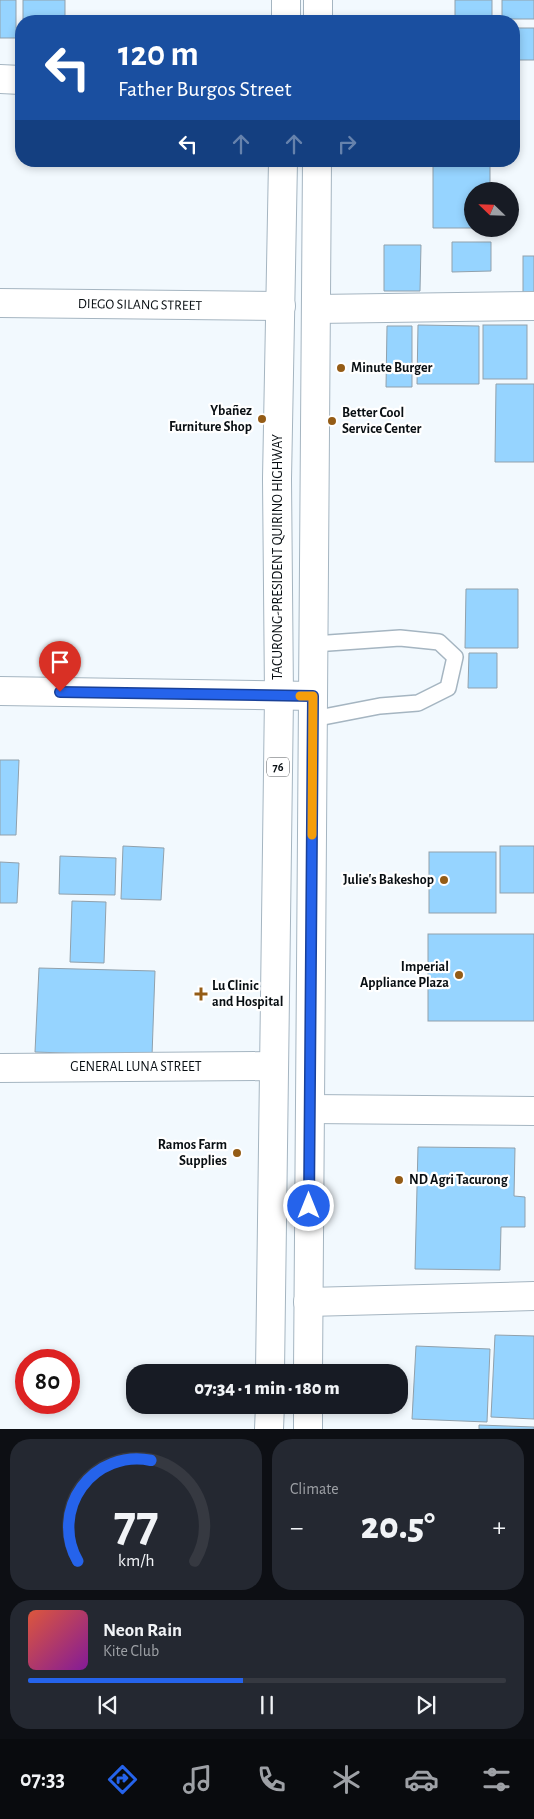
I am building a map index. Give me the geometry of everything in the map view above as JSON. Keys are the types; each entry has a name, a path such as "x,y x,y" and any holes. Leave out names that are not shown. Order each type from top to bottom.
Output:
{"main road":[{"path":"286,0 286,15"},
{"path":"318,0 318,15"},
{"path":"0,79 15,80"},
{"name":"TACURONG-PRESIDENT QUIRINO HIGHWAY","path":"270,1364 279,696 277,479 283,167"},
{"path":"308,1364 317,167"},
{"name":"DIEGO SILANG STREET","path":"0,303 281,306"},
{"path":"316,309 534,306"},
{"path":"0,691 279,696 313,708"},
{"name":"GENERAL LUNA STREET","path":"0,1068 273,1066"},
{"path":"310,1109 534,1111"},
{"path":"308,1302 534,1296"},
{"path":"269,1429 270,1414"},
{"path":"308,1414 308,1429"}],"lane":[{"path":"313,708 418,703 448,688 455,657 439,642 400,638 314,644"}],"building":[{"path":"0,0 16,0 15,38 0,38"},
{"path":"23,0 65,0 65,15 23,15"},
{"path":"455,0 492,0 492,15 455,15"},
{"path":"502,0 534,0 534,19 520,19 520,15 502,15"},
{"path":"520,28 534,28 534,60 520,60"},
{"path":"433,167 490,167 490,182 464,182 464,228 433,228"},
{"path":"452,242 491,242 491,271 452,272"},
{"path":"384,245 421,245 420,291 384,291"},
{"path":"523,256 534,256 534,294 523,294"},
{"path":"418,325 479,326 479,384 417,384"},
{"path":"483,325 527,325 527,379 483,379"},
{"path":"387,326 412,326 412,387 386,387"},
{"path":"496,384 534,384 534,462 495,462"},
{"path":"466,589 518,589 518,648 465,648"},
{"path":"469,653 497,653 497,688 468,688"},
{"path":"0,760 19,760 16,835 0,835"},
{"path":"123,846 164,848 161,900 121,899"},
{"path":"500,846 534,846 534,893 500,893"},
{"path":"429,852 496,852 496,913 429,913"},
{"path":"60,856 116,858 115,895 59,894"},
{"path":"0,862 19,863 17,903 0,903"},
{"path":"72,901 106,902 104,963 70,962"},
{"path":"428,934 534,934 534,1021 428,1021"},
{"path":"39,968 155,971 152,1056 35,1052"},
{"path":"418,1147 515,1148 514,1196 525,1197 525,1227 501,1227 500,1270 415,1269"},
{"path":"495,1335 534,1336 534,1419 491,1417"},
{"path":"416,1346 490,1349 487,1422 412,1419"},
{"path":"479,1425 534,1427 534,1429 479,1429"}],"slow traffic":[{"path":"300,696 313,696 312,835"}],"place":[{"name":"Minute Burger","path":"341,368"},
{"name":"Ybañez Furniture Shop","path":"262,419"},
{"name":"Better Cool Service Center","path":"332,421"},
{"name":"Julie's Bakeshop","path":"444,880"},
{"name":"Imperial Appliance Plaza","path":"459,975"},
{"name":"Lu Clinic and Hospital","path":"201,994"},
{"name":"Ramos Farm Supplies","path":"237,1153"},
{"name":"ND Agri Tacurong","path":"399,1180"}],"route":[{"path":"60,692 313,696 309,1206"}]}
